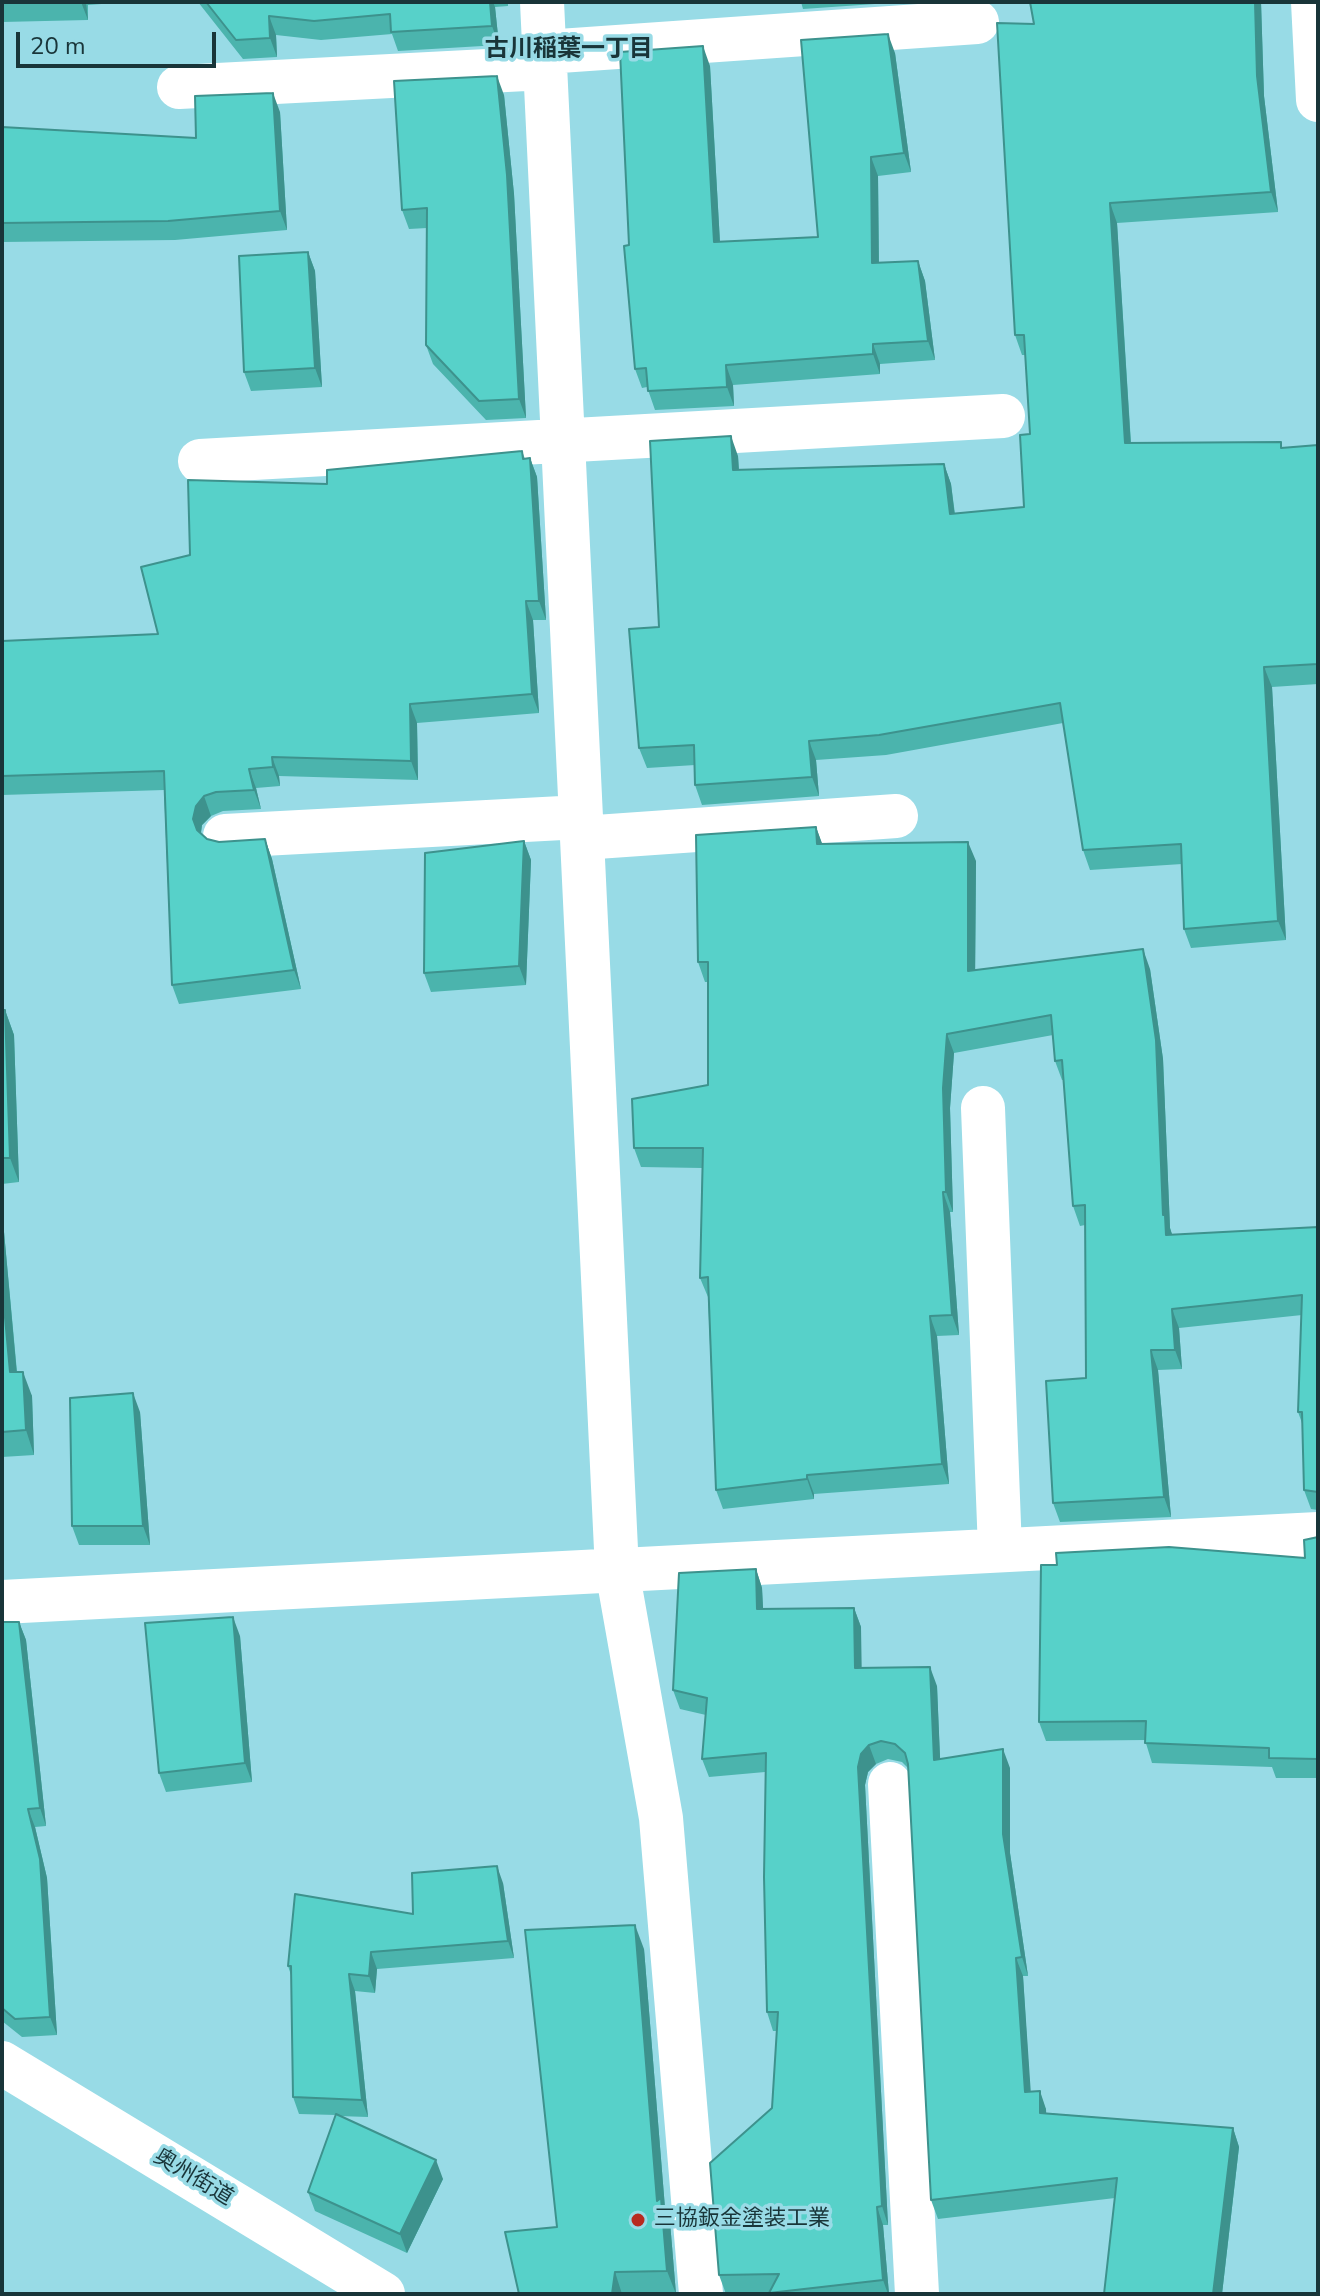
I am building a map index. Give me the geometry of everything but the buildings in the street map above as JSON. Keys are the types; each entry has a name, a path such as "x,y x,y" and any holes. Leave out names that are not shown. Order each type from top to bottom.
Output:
{"street":[{"path":"542,2 617,1570 661,1818 701,2294"},
{"path":"1313,2 1318,100"},
{"path":"179,87 545,60 977,22"},
{"path":"200,461 1003,416"},
{"path":"225,836 896,816"},
{"path":"983,1108 1000,1550"},
{"path":"2,1602 1318,1534"},
{"path":"890,1784 917,2294"},
{"name":"奥州街道","path":"2,2063 383,2294"}],"place":[{"name":"三協鈑金塗装工業","path":"638,2220"}],"district":[{"name":"古川稲葉一丁目","path":"569,50"}]}
